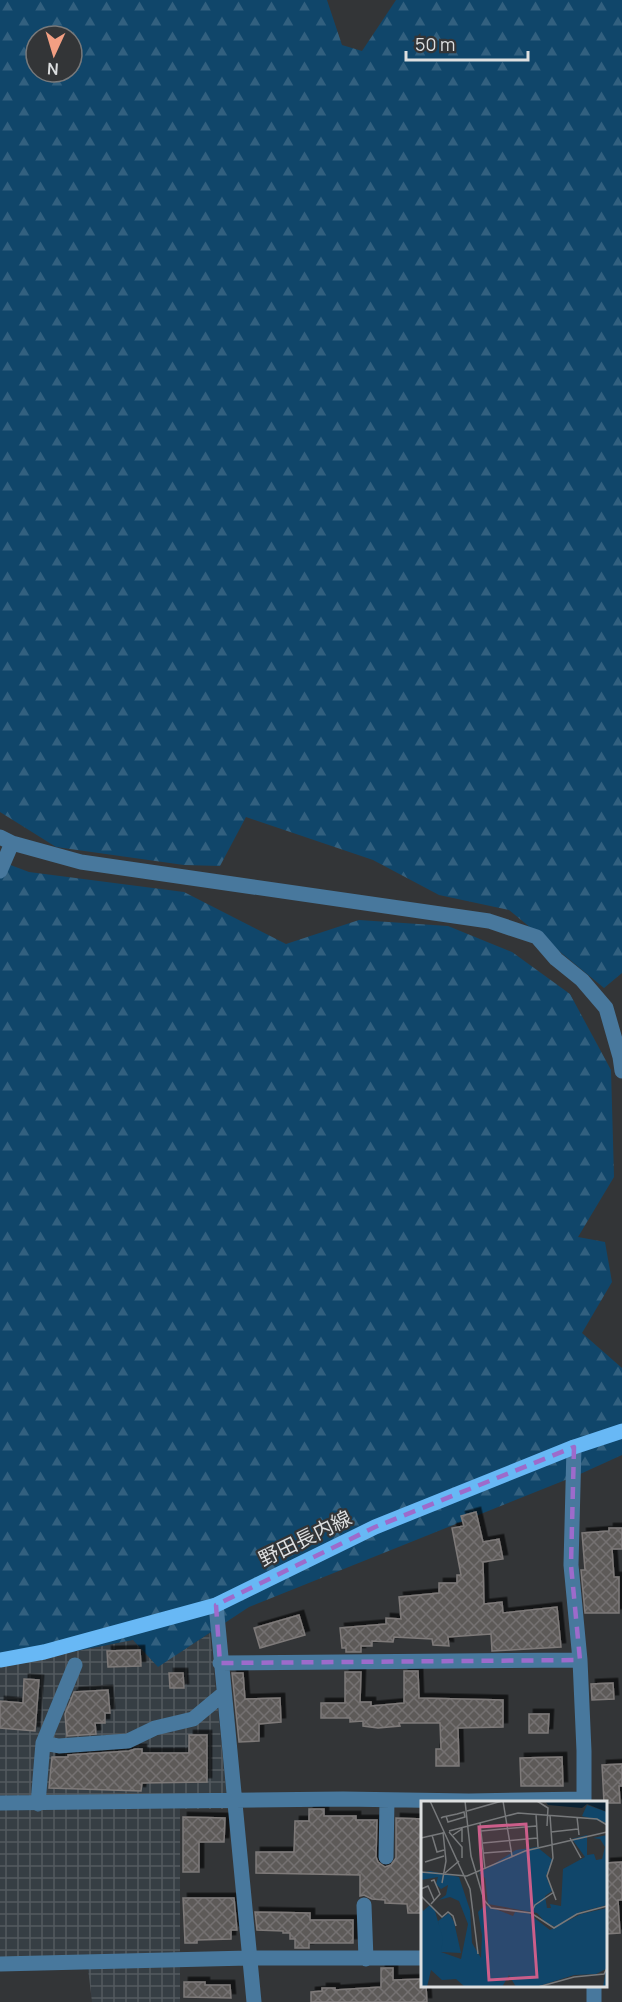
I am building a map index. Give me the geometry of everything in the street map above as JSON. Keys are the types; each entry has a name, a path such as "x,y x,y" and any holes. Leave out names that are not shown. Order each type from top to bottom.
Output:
{"main road":[{"name":"野田長内線","path":"0,1660 44,1652 216,1605 375,1527 574,1447 622,1431"}],"street":[{"path":"0,871 6,840 81,862 489,921 537,938 556,959 582,980 606,1008 622,1071"},
{"path":"0,1803 584,1801 580,1660 571,1565 574,1447"},
{"path":"216,1605 254,2002"},
{"path":"220,1663 580,1660"},
{"path":"38,1803 43,1743 75,1665"},
{"path":"43,1743 59,1746 128,1742 154,1728 193,1719 224,1694"},
{"path":"386,1857 387,1800"},
{"path":"364,1905 366,1959"},
{"path":"0,1965 249,1958 421,1958"}],"highlighted area":[{"path":"574,1447 571,1565 580,1660 220,1663 216,1605 375,1527"}],"shaded area":[{"path":"210,1633 228,1809 180,1809 180,2002 92,2002 88,1969 0,1969 0,1666 133,1640 158,1666"}],"green space":[{"path":"0,0 327,0 342,45 362,51 396,0 622,0 622,973 604,988 509,910 439,895 373,860 246,817 220,866 184,865 56,847 0,812"},
{"path":"0,861 29,872 184,892 286,944 359,920 448,926 512,952 570,994 611,1070 614,1177 578,1237 605,1242 612,1282 582,1333 622,1368 622,1455 578,1475 249,1607 158,1667 133,1640 0,1666"}],"building":[{"path":"476,1512 483,1542 499,1539 503,1559 483,1562 484,1604 502,1602 503,1613 557,1607 561,1647 492,1651 491,1634 448,1637 449,1646 433,1645 432,1639 394,1637 393,1642 372,1641 372,1646 361,1646 361,1652 346,1652 346,1648 342,1648 340,1628 386,1624 386,1618 401,1619 399,1597 439,1593 439,1583 457,1583 457,1575 461,1575 452,1528 464,1526 461,1516"},
{"path":"609,1528 622,1528 622,1549 612,1549 614,1577 619,1577 619,1613 585,1613 581,1570 585,1570 582,1533 609,1531"},
{"path":"299,1615 305,1635 260,1648 254,1628"},
{"path":"140,1650 141,1666 108,1667 107,1651"},
{"path":"404,1671 418,1671 419,1698 503,1700 503,1727 458,1728 459,1766 436,1766 436,1749 441,1749 440,1723 399,1723 400,1726 378,1728 363,1726 363,1721 350,1722 350,1718 321,1718 321,1703 345,1703 345,1672 361,1672 360,1702 371,1702 371,1706 404,1703"},
{"path":"169,1673 183,1673 184,1688 170,1688"},
{"path":"232,1673 243,1673 245,1699 280,1698 281,1722 259,1724 259,1741 239,1742"},
{"path":"24,1679 39,1680 35,1731 0,1728 0,1701 23,1703"},
{"path":"613,1683 614,1699 592,1700 591,1684"},
{"path":"108,1690 110,1713 105,1713 105,1723 95,1723 96,1734 67,1736 65,1714 74,1692"},
{"path":"529,1714 549,1714 548,1733 529,1733"},
{"path":"189,1735 207,1735 207,1782 142,1783 141,1791 49,1788 52,1757 135,1749 142,1749 142,1753 189,1753"},
{"path":"562,1757 563,1786 521,1786 520,1758"},
{"path":"622,1764 622,1786 619,1786 620,1803 604,1801 602,1765"},
{"path":"309,1809 324,1809 324,1816 356,1816 356,1820 377,1820 376,1857 378,1862 385,1867 391,1865 396,1858 396,1818 421,1819 421,1913 408,1913 407,1904 385,1903 385,1900 360,1896 360,1875 256,1873 256,1852 294,1852 295,1821 309,1821"},
{"path":"183,1817 225,1818 224,1842 199,1842 199,1872 183,1872"},
{"path":"622,1862 622,1900 618,1900 620,1933 607,1934 607,1863"},
{"path":"183,1898 234,1898 237,1930 231,1930 231,1939 197,1940 197,1943 185,1943"},
{"path":"255,1912 310,1913 310,1920 353,1920 353,1943 309,1943 309,1948 295,1948 295,1939 290,1939 290,1933 257,1930"},
{"path":"381,1968 393,1968 393,1980 421,1979 421,1987 426,1987 427,2002 311,2002 311,1992 322,1991 322,1988 335,1988 335,1990 381,1987"},
{"path":"184,1982 230,1985 231,1998 184,1997"}]}
